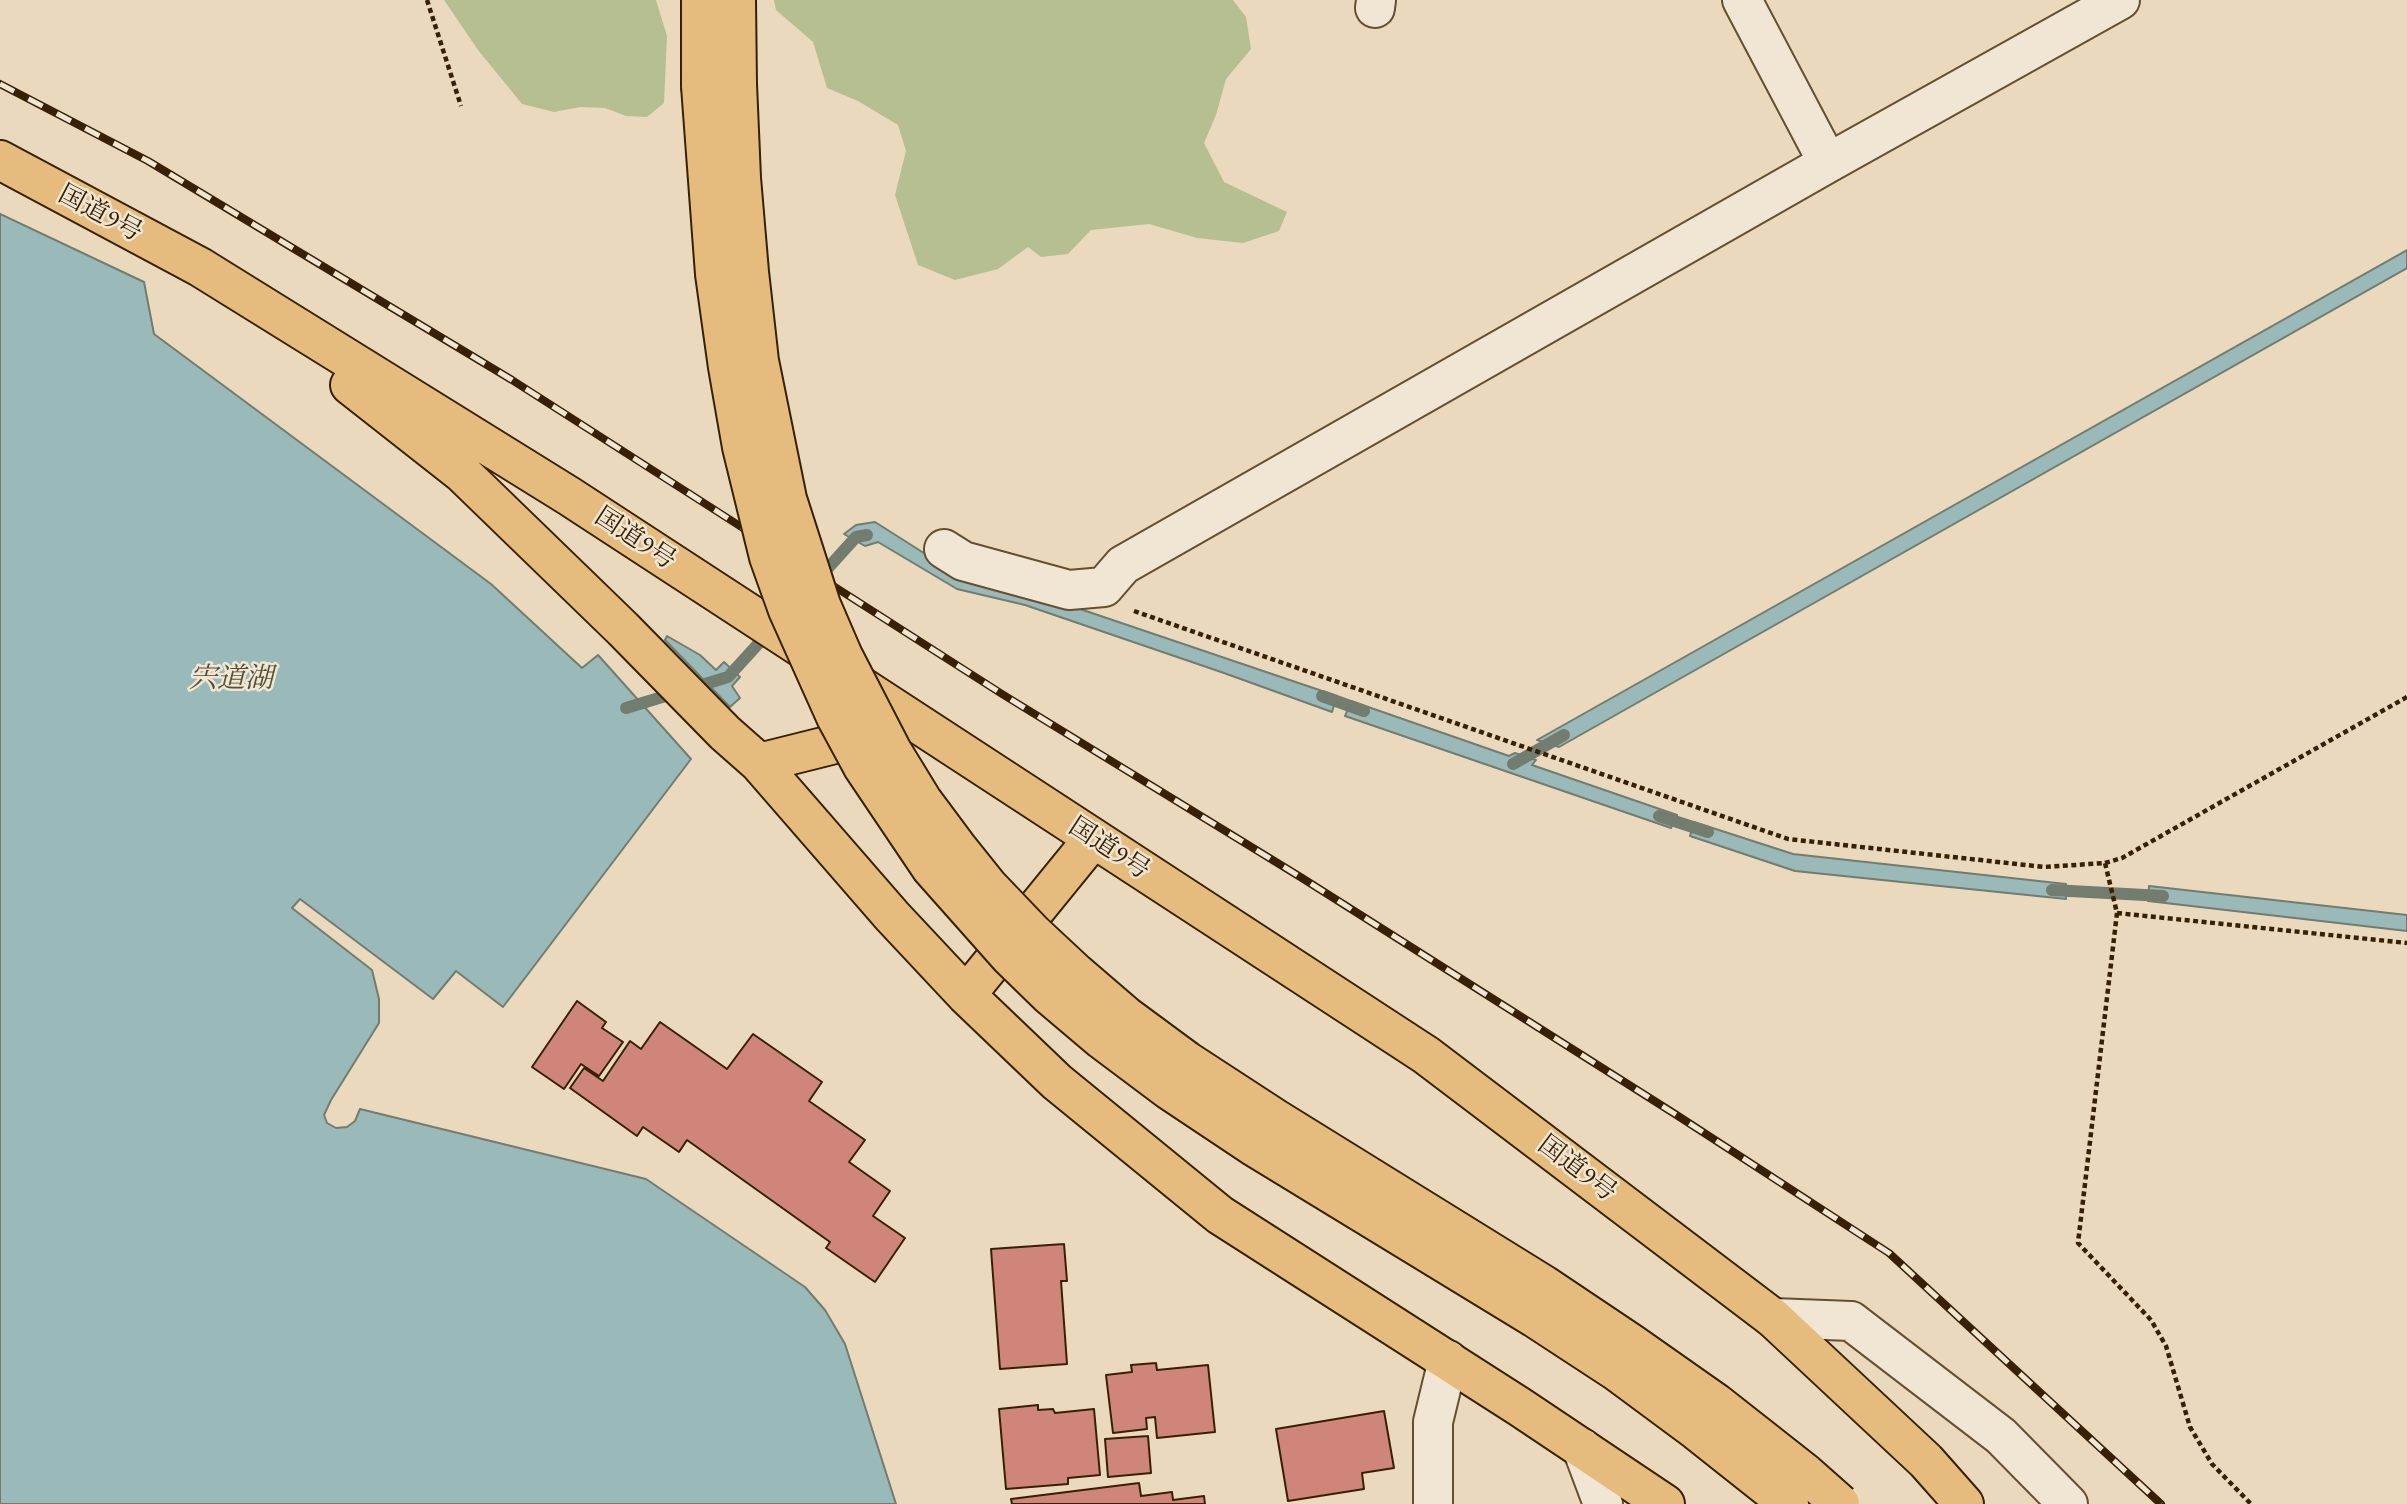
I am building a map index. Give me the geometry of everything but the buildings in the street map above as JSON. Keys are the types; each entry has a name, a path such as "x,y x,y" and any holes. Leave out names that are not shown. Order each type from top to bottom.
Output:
{"highway":[{"path":"701,0 741,178 760,361 787,499 803,553 826,618 867,705 922,800 957,847 989,887 1032,932 1126,1016 1187,1061 1276,1119 1544,1285 1632,1344 1716,1403 1840,1504"},
{"path":"736,0 719,85 715,274 742,447 769,557 788,610 836,717 863,767 931,868 1010,957 1049,995 1101,1039 1169,1090 1253,1146 1535,1318 1616,1371 1698,1431 1789,1504"},
{"name":"国道9号","path":"0,160 200,267 569,496 1426,1055 1773,1318 1926,1461 1964,1504"},
{"name":"国道9号","path":"200,267 462,473 623,629 725,733 759,763 892,916 966,995 1057,1082 1220,1215 1448,1360 1665,1504"},
{"path":"759,763 917,723"},
{"path":"966,995 1093,839"}],"street":[{"path":"1742,0 1828,163"},
{"path":"944,549 963,561 1069,590 1104,587 1123,565 1828,163 2120,0"},
{"path":"1773,1318 1851,1321 2001,1436 2068,1504"},
{"path":"1433,1504 1433,1422 1448,1360"},
{"path":"1582,1448 1603,1504"}],"path":[{"path":"427,0 461,106"},
{"path":"1104,587 1124,607 1788,839 2044,867 2105,863 2122,858 2407,697"},
{"path":"2105,863 2117,913 2078,1243 2151,1320 2166,1346 2190,1427 2213,1464 2250,1504"},
{"path":"2117,913 2407,943"}],"green space":[{"path":"444,0 656,0 667,36 664,103 647,117 626,116 605,108 580,107 554,112 522,104 478,50"},
{"path":"774,0 1233,0 1246,17 1251,49 1226,79 1216,115 1204,143 1224,182 1287,212 1279,231 1243,243 1197,238 1149,224 1091,230 1068,254 1041,257 1028,247 998,269 955,280 918,265 895,195 906,151 898,125 858,101 827,88 813,42 776,10"}],"water":[{"name":"宍道湖","path":"0,214 144,282 154,334 491,584 582,668 598,655 691,759 503,1007 456,971 433,999 300,899 292,908 372,970 379,999 379,1023 324,1115 327,1123 336,1128 347,1127 355,1121 360,1109 646,1179 805,1287 825,1310 845,1344 896,1504 0,1504"},
{"path":"2407,250 2407,268 1559,747 1537,740"},
{"path":"875,522 957,574 1021,589 1337,696 1332,712 1025,605 957,589 878,542 865,546 844,534 856,525"},
{"path":"667,636 700,655 716,670 724,662 740,677 732,686 740,698 730,707 665,640"},
{"path":"1351,701 1509,756 1515,753 1536,760 1532,765 1677,815 1671,828 1345,716"},
{"path":"1694,822 1793,854 2066,884 2066,899 1795,871 1690,836"},
{"path":"2149,886 2407,915 2407,931 2148,901"}],"waterway":[{"path":"819,578 856,537 867,535"},
{"path":"626,708 728,677 769,632"},
{"path":"1322,696 1364,711"},
{"path":"1513,764 1564,735"},
{"path":"1659,816 1708,832"},
{"path":"2052,890 2163,896"}],"railway":[{"path":"0,84 148,161 512,380 1002,694 1302,878 1889,1253 2161,1504"}]}
